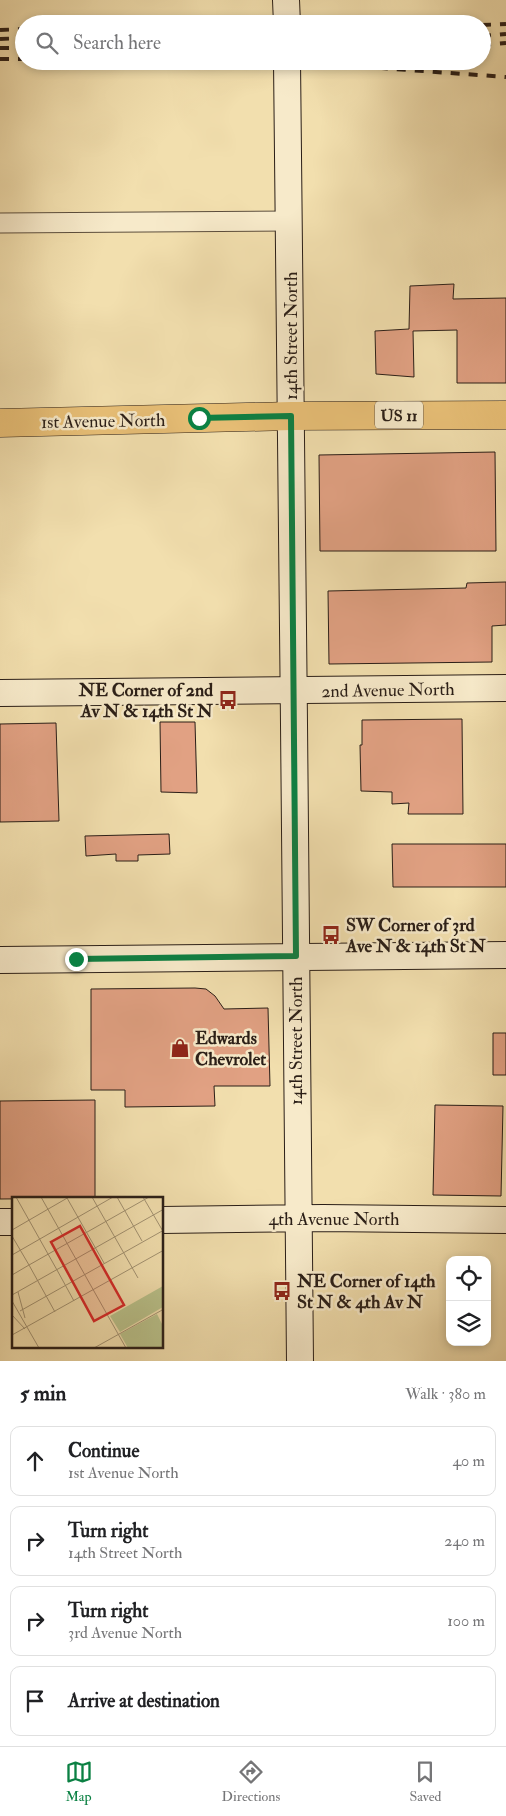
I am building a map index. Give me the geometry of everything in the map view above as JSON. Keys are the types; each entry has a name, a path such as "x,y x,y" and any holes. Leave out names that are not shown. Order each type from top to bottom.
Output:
{"main road":[{"name":"1st Avenue North","path":"0,423 291,416 506,415"}],"street":[{"path":"286,0 287,15"},
{"name":"14th Street North","path":"287,70 295,690 297,1219 300,1361"},
{"path":"0,223 290,220"},
{"name":"2nd Avenue North","path":"0,693 506,688"},
{"path":"0,960 506,955"},
{"name":"4th Avenue North","path":"164,1220 506,1220"}],"building":[{"path":"454,284 453,299 506,298 506,383 457,383 457,330 413,331 414,377 376,374 375,331 409,329 410,286"},
{"path":"495,452 496,551 320,551 319,455"},
{"path":"506,582 506,625 492,626 492,662 329,664 328,591 466,588 467,583"},
{"path":"462,719 463,814 408,814 409,803 392,804 392,792 361,791 360,745 362,745 362,720"},
{"path":"160,722 195,722 197,793 161,792"},
{"path":"56,723 59,821 0,822 0,724"},
{"path":"169,834 170,854 138,855 138,861 116,861 116,854 86,856 85,836"},
{"path":"392,844 506,844 506,887 393,887"},
{"name":"Edwards Chevrolet","path":"91,989 206,989 215,996 224,1009 268,1008 270,1086 214,1086 215,1106 125,1107 125,1090 91,1090"},
{"path":"493,1033 506,1033 506,1075 493,1075"},
{"path":"95,1100 95,1197 12,1197 12,1199 0,1199 0,1101"},
{"path":"435,1105 503,1106 501,1196 433,1195"}],"railway":[{"path":"491,25 506,24"},
{"path":"0,30 15,29"},
{"path":"491,35 506,34"},
{"path":"0,39 15,38"},
{"path":"491,44 506,43"},
{"path":"0,48 15,48"},
{"path":"0,59 15,59"},
{"path":"409,70 506,77"}],"place":[{"name":"NE Corner of 2nd Av N & 14th St N","path":"228,700"},
{"name":"SW Corner of 3rd Ave N & 14th St N","path":"331,935"},
{"name":"Edwards Chevrolet","path":"180,1048"},
{"name":"NE Corner of 14th St N & 4th Av N","path":"282,1291"}],"route":[{"path":"76,959 296,956 291,416 199,418"}]}
